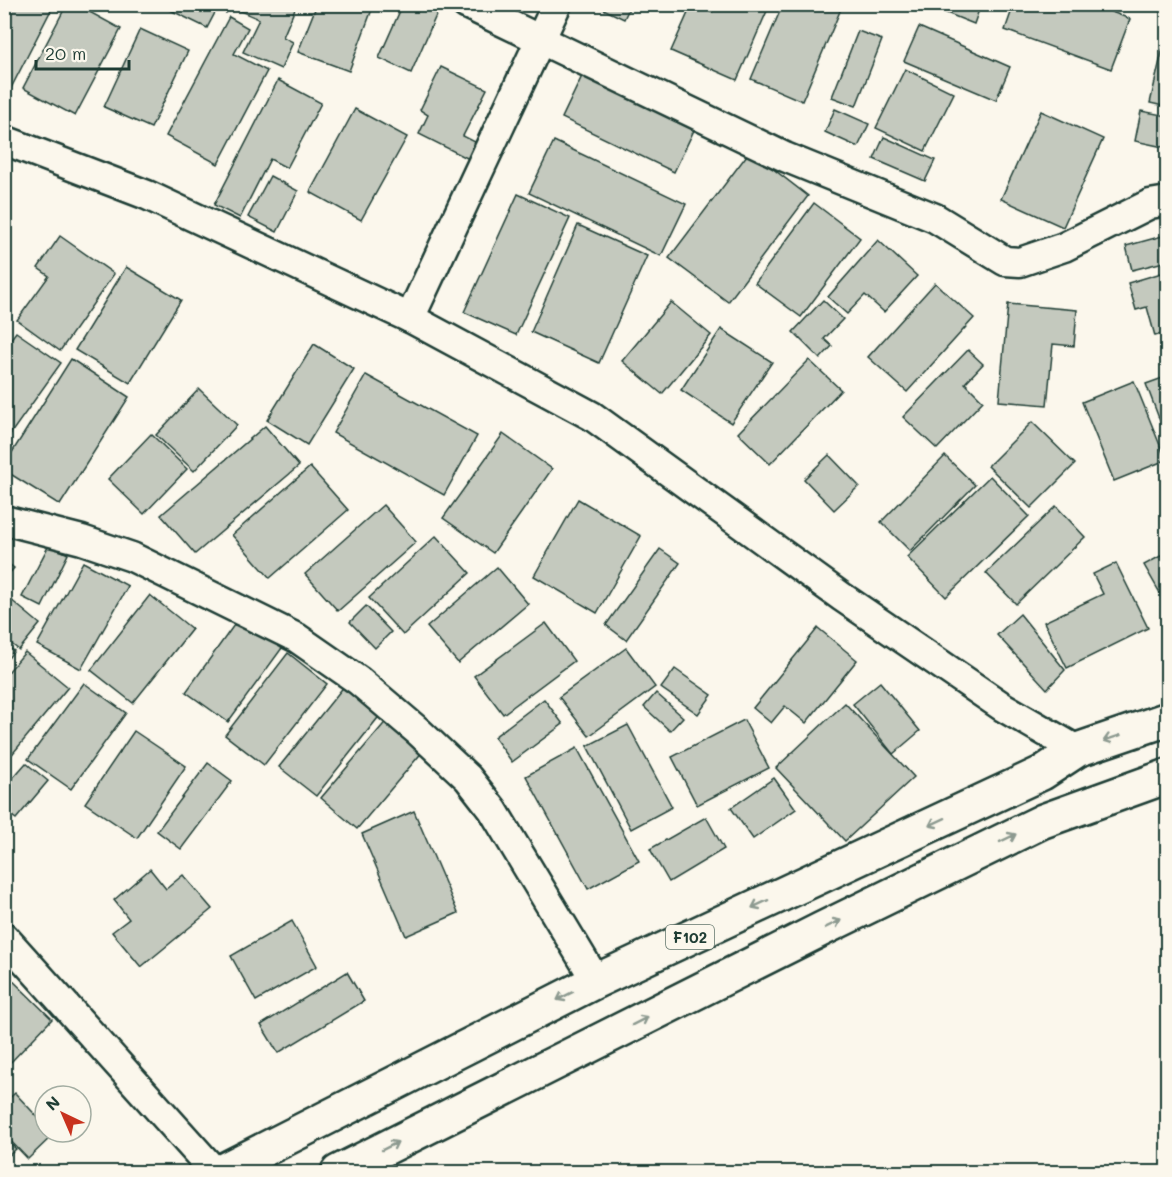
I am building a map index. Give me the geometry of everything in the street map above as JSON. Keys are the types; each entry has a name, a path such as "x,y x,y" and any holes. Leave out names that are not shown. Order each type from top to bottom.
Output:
{"main road":[{"name":"F102","path":"217,1173 596,981 1042,773 1077,750 1167,719"},
{"path":"338,1173 822,928 1043,821 1167,776"}],"street":[{"path":"466,4 785,157 935,218 1005,261 1020,262 1064,247 1150,204 1167,201"},
{"path":"411,318 557,4"},
{"path":"4,140 147,195 411,318 592,416 842,597 1003,707 1077,750"},
{"path":"4,520 82,540 132,557 297,638 359,681 419,732 474,786 493,810 596,981"},
{"path":"4,937 217,1173"}],"building":[{"path":"4,4 54,4 10,90 4,87"},
{"path":"67,4 75,4 121,29 75,116 23,88"},
{"path":"230,4 226,13 217,9 207,28 160,5"},
{"path":"238,4 297,4 283,37 293,42 281,69 243,52 259,19 236,9"},
{"path":"317,4 374,4 349,71 298,52"},
{"path":"403,4 441,4 411,73 379,58"},
{"path":"601,4 631,4 624,19 599,7"},
{"path":"692,4 712,12 715,4 770,4 737,80 671,51"},
{"path":"783,4 843,4 802,101 751,79"},
{"path":"924,4 981,4 974,24"},
{"path":"1014,4 1091,4 1130,19 1111,69 1005,30"},
{"path":"229,17 248,28 234,54 267,71 218,164 166,136"},
{"path":"1168,26 1168,107 1150,103"},
{"path":"919,27 1010,67 996,100 904,61"},
{"path":"140,29 188,51 151,128 104,107"},
{"path":"858,31 882,40 856,106 832,97"},
{"path":"441,67 487,89 463,136 485,147 477,163 419,134 428,115 420,110"},
{"path":"905,69 954,93 925,151 876,128"},
{"path":"583,74 695,128 674,172 562,118"},
{"path":"278,80 321,103 287,168 270,159 240,218 214,205"},
{"path":"355,109 407,137 361,220 310,192"},
{"path":"835,109 869,124 858,147 825,132"},
{"path":"1041,111 1103,139 1063,227 1001,199"},
{"path":"1141,111 1168,116 1168,148 1135,141"},
{"path":"884,137 935,160 925,181 874,159"},
{"path":"554,141 686,204 661,256 529,193"},
{"path":"750,151 808,196 728,302 669,258"},
{"path":"270,176 298,191 277,232 248,217"},
{"path":"518,194 570,218 516,335 464,312"},
{"path":"814,203 860,238 801,317 755,283"},
{"path":"578,225 647,256 599,363 531,332"},
{"path":"1166,235 1168,261 1132,270 1126,246"},
{"path":"60,236 114,274 60,351 17,320 49,276 38,268"},
{"path":"878,240 917,276 884,312 865,295 847,314 828,297"},
{"path":"126,267 181,300 130,383 75,350"},
{"path":"1168,271 1168,332 1155,336 1147,307 1136,310 1128,283"},
{"path":"935,283 974,318 907,392 868,357"},
{"path":"823,300 843,319 824,339 832,346 820,359 793,332"},
{"path":"671,302 711,335 662,394 622,361"},
{"path":"1008,304 1077,310 1074,346 1053,344 1047,405 999,401"},
{"path":"721,329 772,362 731,423 681,390"},
{"path":"16,332 61,363 4,443 4,348"},
{"path":"314,344 354,369 307,445 267,420"},
{"path":"968,350 983,364 965,383 983,401 937,449 903,417"},
{"path":"71,359 129,397 60,505 4,470 4,465"},
{"path":"809,360 841,390 770,464 738,433"},
{"path":"366,375 477,436 444,495 333,433"},
{"path":"1168,376 1168,442 1146,384"},
{"path":"1134,381 1166,460 1114,481 1082,402"},
{"path":"199,389 237,425 194,471 156,435"},
{"path":"1032,422 1075,464 1031,508 988,466"},
{"path":"265,426 299,466 195,554 161,515"},
{"path":"151,434 187,469 144,514 108,479"},
{"path":"503,434 552,469 493,553 443,518"},
{"path":"829,455 859,486 834,510 804,479"},
{"path":"945,456 975,485 910,551 881,522"},
{"path":"310,467 348,510 270,578 232,535"},
{"path":"990,476 1029,516 946,597 907,557"},
{"path":"578,499 641,536 597,613 534,576"},
{"path":"383,505 416,542 338,611 305,574"},
{"path":"1056,506 1085,537 1016,604 986,573"},
{"path":"436,536 470,573 403,635 369,598"},
{"path":"49,545 68,554 42,607 22,597"},
{"path":"660,549 680,563 626,640 606,625"},
{"path":"1168,552 1168,607 1144,565"},
{"path":"4,560 14,568 4,579"},
{"path":"83,562 128,586 81,669 37,645"},
{"path":"1116,563 1148,628 1067,668 1044,622 1103,594 1093,574"},
{"path":"497,567 528,604 458,663 427,627"},
{"path":"4,594 40,624 19,650 4,638"},
{"path":"150,595 192,629 133,703 91,670"},
{"path":"366,606 391,632 375,648 350,622"},
{"path":"1020,614 1065,670 1047,689 997,635"},
{"path":"239,618 282,648 228,722 186,692"},
{"path":"546,623 574,661 503,714 474,676"},
{"path":"818,628 857,660 806,723 785,706 771,723 753,708"},
{"path":"4,644 14,651 4,663"},
{"path":"626,648 655,687 589,736 559,697"},
{"path":"25,652 68,687 4,764 4,677"},
{"path":"288,653 327,684 264,765 225,735"},
{"path":"675,669 712,695 698,714 661,688"},
{"path":"880,682 920,731 893,754 853,704"},
{"path":"84,683 126,713 71,789 28,759"},
{"path":"345,685 381,714 316,796 279,767"},
{"path":"656,693 683,717 670,731 644,707"},
{"path":"544,699 563,724 512,762 494,737"},
{"path":"845,703 914,777 845,841 776,768"},
{"path":"388,719 424,750 357,829 321,798"},
{"path":"744,720 769,768 697,805 672,757"},
{"path":"628,725 672,807 631,829 587,746"},
{"path":"134,731 186,766 137,838 85,803"},
{"path":"577,748 639,861 588,889 526,776"},
{"path":"26,763 48,781 16,819 4,810 4,788"},
{"path":"208,763 232,781 181,849 157,831"},
{"path":"774,778 796,809 753,839 731,808"},
{"path":"414,811 458,913 406,936 362,834"},
{"path":"706,817 724,849 669,882 650,849"},
{"path":"150,869 166,889 183,875 212,909 141,967 112,932 129,919 114,900"},
{"path":"292,921 317,966 256,1001 231,956"},
{"path":"4,972 52,1019 11,1062 4,1055"},
{"path":"347,972 364,1001 278,1053 261,1025"},
{"path":"15,1093 33,1112 33,1144 44,1144 28,1159 4,1134 4,1103"},
{"path":"4,1137 16,1149 4,1160"}]}
